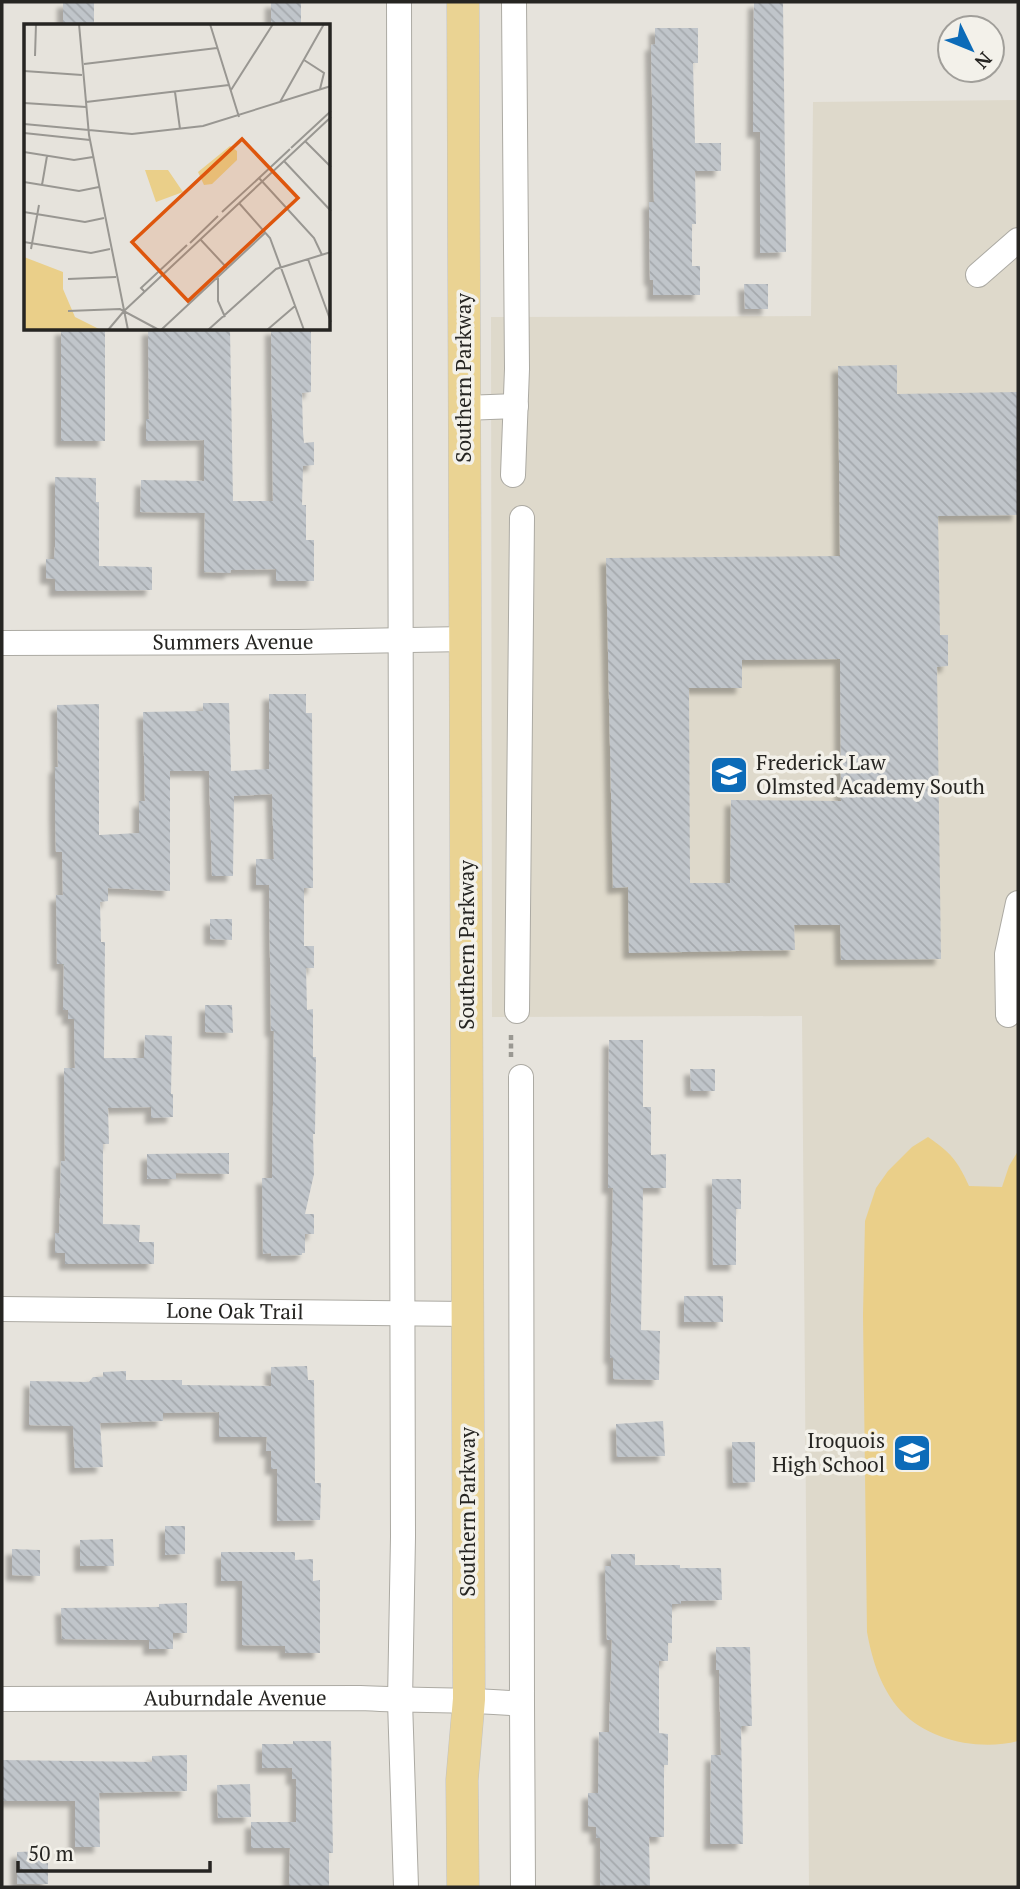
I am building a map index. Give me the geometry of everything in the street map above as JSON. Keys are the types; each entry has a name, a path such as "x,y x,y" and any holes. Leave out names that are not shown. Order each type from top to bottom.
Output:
{"main road":[{"name":"Southern Parkway","path":"463,2 469,1699 462,1780 463,1887"}],"street":[{"path":"398,2 403,1537 400,1701 406,1887"},
{"path":"513,475 516,405 514,2"},
{"path":"978,275 1018,240"},
{"path":"464,408 516,405"},
{"path":"517,1011 522,518"},
{"name":"Summers Avenue","path":"2,643 466,639"},
{"path":"1008,1015 1007,954 1018,903"},
{"path":"521,1077 523,1887"},
{"name":"Lone Oak Trail","path":"2,1309 468,1314"},
{"name":"Auburndale Avenue","path":"2,1699 469,1699 522,1704"}],"path":[{"path":"517,1011 511,1018 511,1069 521,1077"}],"shaded area":[{"name":"Frederick Law Olmsted Academy South","path":"1018,100 1018,1887 809,1887 802,1016 492,1017 491,317 811,316 813,102"},
{"path":"928,1137 953,1158 969,1186 1002,1187 1009,1166 1018,1151 1018,1741 1003,1744 956,1741 926,1730 913,1721 901,1711 883,1684 867,1632 863,1315 865,1221 876,1188 888,1171 912,1147"}],"building":[{"path":"63,2 94,2 94,24 63,24"},
{"path":"271,2 301,2 301,24 271,24"},
{"path":"754,2 783,2 786,252 760,253 760,132 753,132"},
{"path":"655,28 698,28 698,63 693,63 695,143 721,143 721,171 695,171 696,224 692,224 692,266 700,266 700,295 653,295 653,280 650,280 649,202 654,202 651,45 655,44"},
{"path":"744,284 768,284 768,309 745,309"},
{"path":"61,331 105,331 105,441 61,441"},
{"path":"148,331 230,331 233,501 273,501 271,331 311,331 311,392 302,393 304,443 314,442 314,465 303,466 302,505 306,505 306,540 314,540 314,581 276,581 276,569 204,572 205,513 140,512 141,480 204,481 204,440 146,441 146,419 149,419"},
{"path":"897,365 897,394 1018,392 1018,515 938,516 940,635 948,635 948,666 937,667 941,959 841,960 840,925 794,925 795,950 629,953 628,887 613,888 606,558 840,556 838,366","holes":["840,659 841,801 731,800 730,883 690,883 689,688 742,688 742,660"]},
{"path":"55,477 96,478 96,502 99,502 99,566 152,567 152,590 55,591 55,579 46,578 46,559 54,559"},
{"path":"269,694 306,694 306,713 312,713 313,888 304,888 304,946 314,946 314,968 306,968 307,1010 313,1009 313,1057 316,1057 315,1134 314,1174 305,1214 314,1214 314,1234 305,1234 305,1253 302,1255 263,1254 262,1178 272,1178 274,1031 271,1031 269,885 256,885 256,859 274,859 272,794 234,796 233,876 212,876 209,771 170,771 170,891 108,888 108,901 100,902 101,942 105,942 104,1058 144,1058 145,1035 172,1036 173,1117 151,1118 151,1107 108,1108 109,1144 103,1144 103,1224 140,1225 139,1242 154,1242 154,1264 65,1264 65,1253 55,1253 55,1233 59,1233 61,1161 65,1161 64,1068 75,1068 74,1019 68,1019 68,1010 63,1010 64,964 57,964 56,895 63,895 62,852 56,852 57,705 99,704 99,835 139,833 139,801 145,801 143,712 203,711 203,703 229,703 231,771 269,769"},
{"path":"210,919 232,919 232,940 210,939"},
{"path":"205,1005 232,1005 233,1033 205,1032"},
{"path":"609,1040 643,1040 643,1107 651,1107 651,1155 666,1154 666,1188 643,1188 641,1330 660,1331 659,1380 613,1379 613,1358 610,1358 613,1188 608,1188"},
{"path":"690,1069 715,1069 715,1091 691,1091"},
{"path":"229,1153 229,1174 176,1173 176,1179 147,1179 147,1154"},
{"path":"712,1179 741,1179 741,1209 736,1209 736,1265 713,1265"},
{"path":"684,1296 723,1296 723,1322 684,1322"},
{"path":"307,1366 308,1380 314,1380 315,1483 321,1483 320,1520 277,1521 277,1469 271,1469 271,1451 266,1451 267,1437 219,1437 219,1412 163,1413 163,1421 100,1423 103,1467 75,1468 73,1426 29,1425 30,1381 89,1382 93,1377 103,1377 103,1372 126,1371 126,1380 182,1380 182,1385 271,1386 271,1367"},
{"path":"663,1421 665,1456 617,1457 616,1424"},
{"path":"732,1442 755,1442 755,1482 733,1483"},
{"path":"165,1526 185,1526 185,1554 165,1555"},
{"path":"113,1539 114,1566 80,1566 80,1540"},
{"path":"12,1549 40,1550 40,1576 12,1575"},
{"path":"221,1552 295,1552 295,1560 313,1559 313,1581 320,1580 320,1653 285,1653 285,1646 242,1645 242,1581 221,1581"},
{"path":"611,1554 635,1554 635,1565 721,1568 722,1600 681,1601 681,1604 672,1604 672,1643 668,1643 668,1661 659,1661 659,1733 668,1734 668,1765 664,1765 664,1837 649,1837 650,1887 600,1887 600,1838 596,1838 596,1827 588,1826 588,1793 598,1793 599,1732 609,1732 612,1640 607,1640 605,1566 611,1566"},
{"path":"187,1603 187,1633 173,1633 173,1649 149,1649 149,1640 62,1639 61,1608 159,1607 159,1604"},
{"path":"716,1647 750,1647 752,1726 741,1726 743,1844 710,1844 711,1755 721,1755"},
{"path":"293,1741 331,1741 333,1853 329,1853 329,1887 289,1887 290,1848 251,1848 251,1822 296,1822 296,1779 292,1779 292,1768 262,1768 262,1744 293,1744"},
{"path":"187,1755 187,1791 99,1793 100,1847 75,1847 75,1801 2,1801 2,1760 152,1762 152,1756"},
{"path":"250,1784 251,1817 218,1818 217,1785"},
{"path":"48,1851 48,1884 17,1884 17,1852"}],"place":[{"name":"Frederick Law Olmsted Academy South","path":"729,775"},
{"name":"Iroquois High School","path":"912,1453"}]}
